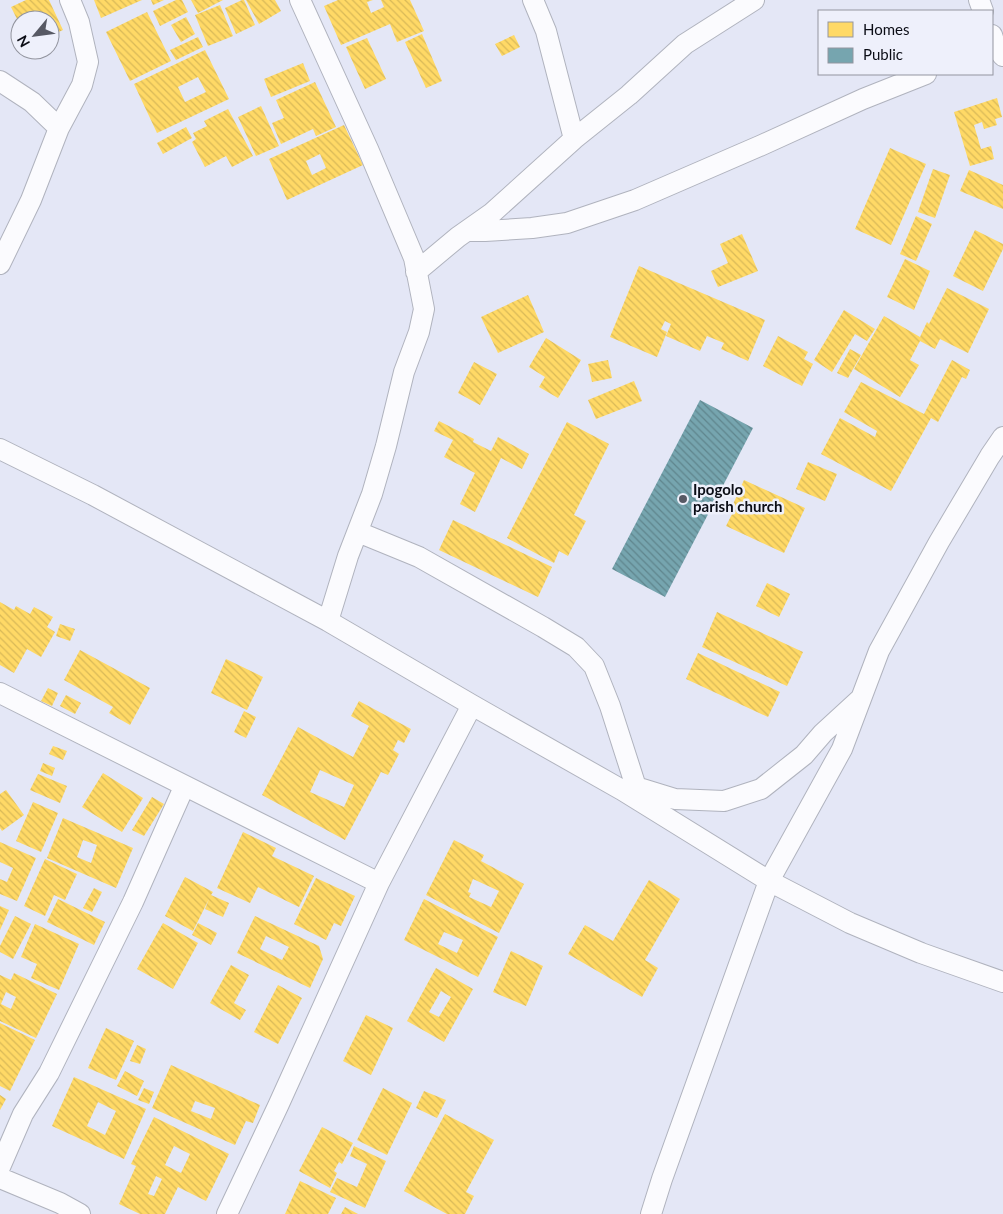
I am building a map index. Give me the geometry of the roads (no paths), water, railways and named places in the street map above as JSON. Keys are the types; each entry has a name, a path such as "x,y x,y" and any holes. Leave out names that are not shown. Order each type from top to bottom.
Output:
{"street":[{"path":"0,264 31,200 60,128 82,85 88,62 79,22 70,0"},
{"path":"300,0 368,149 414,258 424,309 419,332 404,372 372,494 348,556 328,621"},
{"path":"533,0 546,31 574,139"},
{"path":"416,272 492,213 574,139 629,95 685,44 754,0"},
{"path":"467,231 485,232 567,223 618,206 762,145 863,99 923,75"},
{"path":"0,81 32,102 60,128"},
{"path":"651,1214 769,881 842,748 879,651 939,542 996,457 1003,438"},
{"path":"0,449 93,495 328,621 472,705 629,788 769,881 850,923 921,953 1003,982"},
{"path":"358,532 419,558 576,647 594,666 610,706 629,788"},
{"path":"0,693 184,787 379,883"},
{"path":"629,788 675,799 724,802 760,789 804,755 823,733 862,697"},
{"path":"227,1214 379,883 472,705"},
{"path":"0,1167 23,1114 48,1073 133,902 184,787"},
{"path":"0,1178 60,1203 80,1214"}],"place":[{"name":"Ipogolo parish church","path":"683,499"}]}
